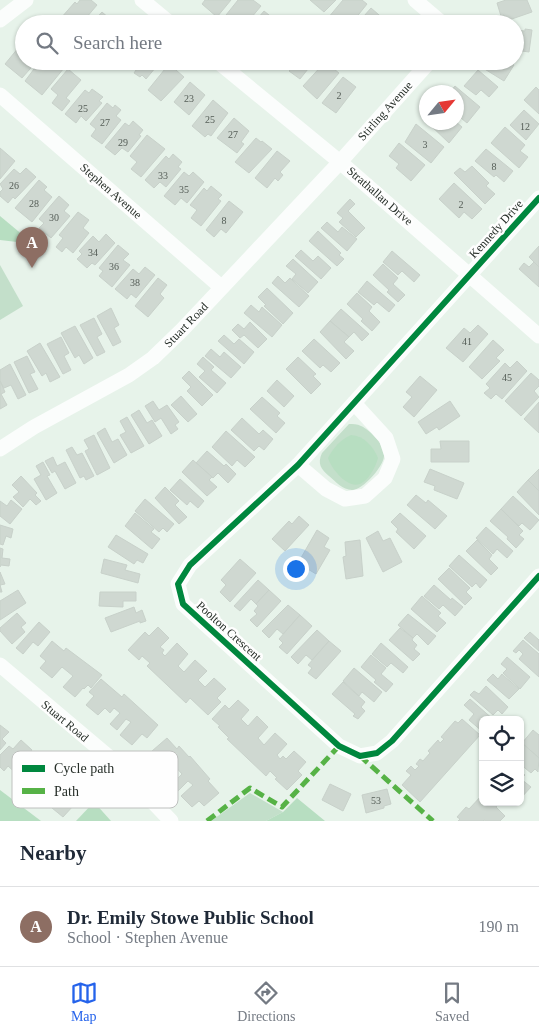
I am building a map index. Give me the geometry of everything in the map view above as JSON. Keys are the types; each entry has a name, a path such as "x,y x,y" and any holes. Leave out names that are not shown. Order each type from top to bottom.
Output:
{"street":[{"path":"0,20 26,0"},
{"path":"142,0 160,15"},
{"path":"414,0 433,15"},
{"name":"Strathallan Drive","path":"228,70 340,162 539,336"},
{"name":"Stirling Avenue","path":"340,162 422,70"},
{"name":"Stephen Avenue","path":"0,95 221,287"},
{"name":"Stuart Road","path":"0,449 129,375 153,358 182,330 340,162"},
{"name":"Kennedy Drive","path":"470,274 539,198"},
{"name":"Poolton Crescent","path":"470,274 298,465 190,565 178,584 184,604 339,746 360,756 377,752 392,741 539,576"},
{"path":"298,465 326,489 345,499 366,496 385,478 393,459 386,438 354,403"},
{"name":"Stuart Road","path":"0,665 102,751"},
{"name":"Stuart Road","path":"159,808 171,821"}],"green space":[{"path":"0,216 30,241 0,240"},
{"path":"0,265 23,306 0,320"},
{"path":"349,424 360,425 372,434 382,446 384,455 381,465 367,482 352,490 345,489 337,483 324,471 320,463 322,453"},
{"path":"351,435 360,437 368,442 378,458 369,476 360,484 355,485 340,477 328,458 338,444"},
{"path":"0,790 12,799 12,808 24,808 41,821 0,821"},
{"path":"250,793 283,812 266,821 211,821"},
{"path":"297,798 325,821 266,821 283,812"},
{"path":"88,808 99,808 111,821 76,821"}],"building":[{"path":"80,0 91,0 97,5 89,15 64,15 75,2 77,4"},
{"path":"205,0 231,0 219,15 215,15 202,4"},
{"path":"238,0 253,0 261,6 254,15 226,15"},
{"path":"310,0 336,0 324,12"},
{"path":"343,0 362,0 367,4 358,15 330,15"},
{"path":"506,0 527,0 532,12 523,15 501,15 497,3"},
{"path":"371,8 379,15 365,15"},
{"path":"264,11 269,15 261,15"},
{"path":"525,29 532,30 529,52 524,51"},
{"path":"15,52 15,70 29,70 22,78 5,64"},
{"path":"33,70 62,70 42,95 25,81"},
{"path":"67,70 81,80 66,98 70,101 62,111 52,103 58,95 51,89"},
{"path":"136,70 154,70 146,79 142,75 140,77 134,73"},
{"path":"164,70 176,70 184,77 161,101 148,90"},
{"path":"290,70 307,70 300,79"},
{"path":"318,70 335,70 339,73 317,99 303,86"},
{"path":"478,70 498,87 489,97 481,90 476,95 464,86"},
{"path":"486,70 511,70 504,81"},
{"path":"343,77 356,87 336,113 322,103"},
{"path":"190,82 205,95 189,115 174,102"},
{"path":"536,87 539,90 539,114 524,100"},
{"path":"92,89 103,97 99,101 102,103 86,121 81,116 76,123 65,114 85,90 89,93"},
{"path":"464,94 480,107 467,123 464,121"},
{"path":"213,100 228,113 211,136 208,134 205,137 192,126"},
{"path":"107,103 113,108 115,105 121,110 116,116 121,120 102,144 91,136 96,129 90,124"},
{"path":"524,110 539,124 526,140 510,125"},
{"path":"234,118 249,131 241,142 244,144 237,153 217,138"},
{"path":"133,121 143,130 139,135 141,136 128,152 122,148 115,155 105,147 125,123 129,126"},
{"path":"416,124 419,126 419,130 423,130 444,147 431,163 405,142"},
{"path":"505,127 525,145 520,151 528,157 519,168 491,143"},
{"path":"435,130 460,130 449,143"},
{"path":"147,135 165,149 141,177 131,169 137,162 130,156"},
{"path":"256,138 272,149 249,173 235,162"},
{"path":"399,143 425,165 411,181 396,168 399,164 389,156"},
{"path":"0,148 15,161 0,179"},
{"path":"486,149 513,171 504,182 496,175 494,177 475,161"},
{"path":"277,151 290,161 280,172 283,175 278,181 275,178 267,188 255,178"},
{"path":"173,154 182,162 178,167 181,169 166,187 160,182 154,188 145,180 166,156 169,159"},
{"path":"472,166 489,183 486,186 495,194 485,204 454,173 460,168 465,172"},
{"path":"26,168 36,177 15,199 13,197 8,203 0,196 0,192 3,189 0,184 14,169 20,174"},
{"path":"184,172 189,176 193,172 204,182 187,203 181,198 175,205 164,196"},
{"path":"39,180 47,187 44,190 52,197 32,222 15,208"},
{"path":"454,183 482,209 472,219 464,212 459,218 439,199"},
{"path":"211,186 222,195 218,199 221,201 201,226 191,218 197,210 190,205 204,188 207,191"},
{"path":"59,196 69,205 64,211 70,216 51,238 39,228 44,223 39,219"},
{"path":"350,199 355,204 348,211 365,228 356,237 339,222 343,218 337,213"},
{"path":"229,201 243,212 226,233 221,229 214,237 206,230"},
{"path":"78,212 89,220 83,228 89,233 73,253 66,247 62,252 56,247 63,238 59,235"},
{"path":"327,222 338,232 342,227 357,239 347,251 321,228"},
{"path":"318,231 341,253 339,255 344,259 337,266 309,241"},
{"path":"106,234 115,243 95,265 92,263 87,268 77,259 82,254 79,251 93,236 99,242"},
{"path":"118,245 129,254 123,260 130,265 112,287 99,276 103,271 99,268"},
{"path":"539,246 539,267 529,257"},
{"path":"301,250 313,261 318,256 331,268 321,279 295,256"},
{"path":"392,251 420,275 414,282 402,271 398,275 383,262"},
{"path":"293,259 318,282 308,293 292,279 296,274 286,266"},
{"path":"534,262 539,267 539,287 519,269 524,263 529,267"},
{"path":"383,264 398,278 393,284 405,295 398,302 387,292 389,290 373,275"},
{"path":"145,267 155,275 136,298 131,294 127,299 115,289 133,269 139,274"},
{"path":"278,276 285,283 290,278 309,296 299,307 272,283"},
{"path":"158,278 167,285 160,294 164,298 148,317 135,306"},
{"path":"367,281 395,305 389,312 377,302 374,305 358,292"},
{"path":"267,288 293,313 283,324 264,306 266,305 258,297"},
{"path":"357,293 372,307 369,311 380,322 372,331 361,321 363,319 347,304"},
{"path":"251,305 259,312 262,307 282,325 272,337 244,313"},
{"path":"111,308 119,325 114,328 121,342 113,346 97,316"},
{"path":"341,309 369,334 362,341 354,332 349,337 330,321"},
{"path":"94,318 102,334 97,337 105,352 97,356 80,325"},
{"path":"330,321 349,337 344,342 354,351 346,359 320,332"},
{"path":"250,322 267,339 258,348 244,335 240,338 232,330 238,324 244,329"},
{"path":"478,325 488,334 463,362 446,348 464,328 470,333"},
{"path":"75,326 93,358 84,364 79,355 75,358 61,333"},
{"path":"224,335 234,344 239,339 254,352 244,364 218,341"},
{"path":"61,337 69,353 64,356 71,370 63,374 47,344"},
{"path":"314,339 340,363 331,372 323,365 320,368 302,351"},
{"path":"493,340 504,350 496,358 500,361 482,379 469,367"},
{"path":"40,343 60,377 50,382 46,373 42,376 27,351"},
{"path":"211,349 220,357 224,352 241,367 231,378 205,356"},
{"path":"27,356 35,372 30,374 38,389 29,393 14,362"},
{"path":"203,357 214,367 211,370 226,383 217,393 199,377 205,371 197,364"},
{"path":"298,357 316,374 313,376 321,384 311,394 286,369"},
{"path":"517,361 527,371 502,399 496,394 491,399 484,393 490,388 486,384 505,363 510,368"},
{"path":"10,364 26,395 18,399 11,385 4,388 0,381 0,370"},
{"path":"189,371 213,395 202,406 187,391 191,387 182,378"},
{"path":"531,373 539,380 539,386 534,391 539,397 521,416 505,401"},
{"path":"420,376 437,390 414,417 403,407 412,397 406,392"},
{"path":"277,380 294,396 284,407 267,391"},
{"path":"0,381 5,392 1,394 7,405 0,409"},
{"path":"181,396 197,414 188,422 171,405"},
{"path":"262,397 280,413 277,416 285,423 276,433 250,409"},
{"path":"153,401 159,410 167,405 179,422 175,425 178,429 171,434 161,418 155,422 145,406"},
{"path":"450,401 460,416 439,430 437,427 426,434 418,422"},
{"path":"539,402 539,433 524,419"},
{"path":"139,410 147,423 152,420 162,436 149,444 131,415"},
{"path":"127,417 144,446 131,453 120,435 126,432 120,421"},
{"path":"242,418 259,434 263,430 273,439 264,450 259,446 254,451 231,430"},
{"path":"105,428 112,442 118,439 127,455 114,463 97,433"},
{"path":"226,431 255,457 245,467 237,460 232,466 212,447"},
{"path":"94,435 110,468 97,475 85,451 89,449 84,440"},
{"path":"440,441 469,441 469,462 431,462 431,449 441,449"},
{"path":"72,447 77,455 82,453 94,476 86,480 84,476 80,478 66,450"},
{"path":"207,451 224,466 226,464 236,474 228,483 218,473 213,478 196,463"},
{"path":"53,457 57,466 65,462 76,483 65,489 55,471 52,473 45,461"},
{"path":"193,460 212,477 209,480 217,487 207,496 182,472"},
{"path":"43,462 50,475 47,476 57,493 46,500 34,479 41,475 36,466"},
{"path":"430,469 464,483 457,499 434,490 435,486 424,482"},
{"path":"539,469 539,491 528,480"},
{"path":"21,476 37,493 35,495 41,501 36,505 30,499 23,507 13,497 19,492 12,485"},
{"path":"180,479 204,501 198,508 190,501 187,505 170,490"},
{"path":"528,480 539,491 539,515 517,492"},
{"path":"165,487 179,501 175,505 187,517 179,524 155,498"},
{"path":"416,495 426,503 428,500 447,516 435,529 407,505"},
{"path":"513,496 539,520 530,530 522,523 519,526 501,509"},
{"path":"145,499 174,524 167,532 163,528 159,532 135,511"},
{"path":"11,500 22,509 10,524 0,516 0,501 7,506"},
{"path":"501,509 523,531 519,535 524,539 516,548 507,539 508,537 490,521"},
{"path":"135,513 154,529 151,532 160,539 152,549 125,526"},
{"path":"400,513 426,536 414,549 396,532 398,529 391,522"},
{"path":"299,516 309,525 285,551 272,539 289,521 292,524"},
{"path":"0,525 13,529 11,538 6,536 3,545 0,544"},
{"path":"486,527 513,551 507,558 497,549 493,554 476,538"},
{"path":"317,530 329,538 324,547 330,550 316,574 298,563"},
{"path":"378,531 383,541 390,538 402,562 383,572 366,538"},
{"path":"116,535 148,554 143,563 137,560 134,564 108,547"},
{"path":"360,540 363,576 346,579 343,557 346,556 345,542"},
{"path":"477,540 492,555 489,559 498,568 491,575 466,551"},
{"path":"0,548 3,549 2,558 10,559 9,566 1,565 0,567"},
{"path":"459,555 487,580 480,588 476,583 472,587 449,566"},
{"path":"104,559 127,565 125,570 140,574 138,583 101,573"},
{"path":"240,559 256,573 230,602 220,592 226,585 221,580"},
{"path":"449,568 470,588 466,592 472,598 465,605 438,579"},
{"path":"0,572 5,584 0,585"},
{"path":"258,580 269,590 256,604 251,599 240,611 234,606"},
{"path":"434,585 451,600 452,598 463,607 455,616 443,605 439,609 424,596"},
{"path":"18,590 26,603 0,620 0,601"},
{"path":"269,590 281,601 257,627 250,620 257,614 254,611 258,606 256,604"},
{"path":"100,592 136,592 136,601 123,601 123,607 99,606"},
{"path":"422,596 441,613 438,616 446,623 437,632 411,609"},
{"path":"288,605 300,615 283,634 277,629 269,638 262,631"},
{"path":"134,607 136,613 142,610 146,621 140,623 140,621 111,632 105,618"},
{"path":"17,613 26,623 21,627 25,632 12,644 0,631 0,628"},
{"path":"408,614 436,636 428,645 417,634 413,638 398,625"},
{"path":"300,615 312,626 287,654 279,647 283,643 279,639"},
{"path":"39,622 50,632 38,646 33,642 23,654 16,648"},
{"path":"158,627 169,638 160,647 164,650 162,653 165,656 177,643 188,654 178,666 184,672 195,660 207,671 198,680 205,687 214,678 226,689 217,698 221,702 208,715 190,698 186,703 147,666 150,663 142,656 139,660 128,650 145,632 149,636"},
{"path":"400,628 413,638 412,640 417,645 414,649 420,654 413,661 389,640"},
{"path":"317,630 329,641 312,660 306,655 298,664 291,657"},
{"path":"530,632 539,640 539,651 524,638"},
{"path":"523,640 539,654 539,677 519,659 523,654 519,650 516,653 513,651"},
{"path":"52,641 64,651 66,648 102,675 91,688 88,685 75,697 63,687 73,676 62,667 52,678 40,668 46,661 40,656"},
{"path":"329,641 341,651 316,679 308,673 312,668 308,665"},
{"path":"381,643 408,667 403,673 391,663 387,667 372,654"},
{"path":"371,655 386,668 381,674 393,684 386,692 361,667"},
{"path":"507,657 530,677 520,689 503,673 507,669 501,664"},
{"path":"354,668 382,692 374,702 362,692 359,696 343,681"},
{"path":"493,674 498,679 502,674 519,689 509,699 487,680"},
{"path":"101,679 122,697 124,694 158,725 147,738 142,734 132,745 120,735 131,722 126,719 117,730 110,724 120,713 114,708 110,713 105,708 98,715 86,705 94,696 89,692"},
{"path":"343,682 365,702 361,707 365,711 358,719 353,716 355,714 332,694"},
{"path":"486,686 508,707 502,714 498,710 493,715 470,695 474,691 479,694"},
{"path":"470,699 489,716 479,716 479,729 469,720 474,714 464,705"},
{"path":"238,700 249,710 241,719 248,726 257,716 268,727 258,738 264,745 275,733 287,744 277,755 280,759 283,756 286,759 294,751 306,762 298,771 302,775 287,790 275,779 277,778 270,771 266,776 227,739 229,738 212,719 225,705 229,709"},
{"path":"462,719 479,736 420,802 402,785 411,775 406,771 411,766 415,770 419,766 416,764 420,759 423,761 430,753 428,751 438,740 440,743 444,739 441,737 455,721 458,723"},
{"path":"0,725 9,732 2,739 6,743 0,750"},
{"path":"533,730 539,735 539,758 524,745 524,741"},
{"path":"167,738 177,749 179,746 190,756 210,779 208,781 219,793 204,806 199,801 192,807 181,796 193,785 188,781 178,791 178,778 182,774 178,770 178,751 152,751"},
{"path":"21,740 32,750 12,751 12,770 8,766 4,771 0,767 0,755 9,746 13,749"},
{"path":"524,745 539,758 538,772 535,769 531,773 524,767"},
{"path":"524,781 531,787 524,795"},
{"path":"330,784 351,794 343,811 322,800"},
{"path":"387,789 391,804 366,813 362,795"},
{"path":"479,798 479,806 497,806 505,816 500,821 458,821 460,819 457,817 466,807 469,809"},
{"path":"52,808 71,808 63,817"}],"marked path":[{"path":"207,821 250,788 282,807 339,746"},
{"path":"360,756 433,821"}],"cycle path":[{"path":"539,198 298,465 190,565 178,584 183,604 339,746 360,756 377,753 392,741 539,576"}],"place":[{"name":"Dr. Emily Stowe Public School","path":"32,268"}]}
